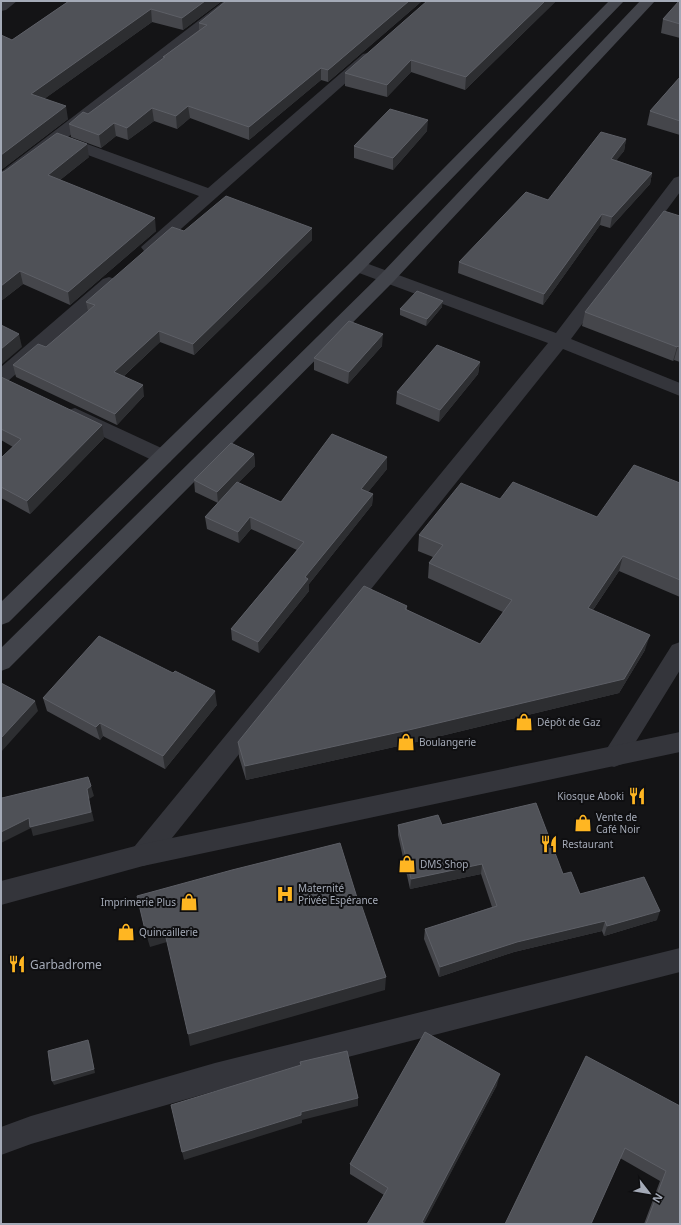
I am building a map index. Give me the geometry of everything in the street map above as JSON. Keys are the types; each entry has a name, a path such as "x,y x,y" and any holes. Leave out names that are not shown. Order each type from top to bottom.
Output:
{"main road":[{"path":"1,616 357,266 617,1"},
{"path":"1,662 388,277 648,1"}],"street":[{"path":"1,7 10,1"},
{"path":"1,180 233,1"},
{"path":"138,257 378,48"},
{"path":"57,138 210,194"},
{"path":"143,855 560,341 680,181"},
{"path":"357,266 560,341 680,390"},
{"path":"6,380 120,272"},
{"path":"57,406 163,457"},
{"path":"614,757 680,652"},
{"path":"1,893 143,855 680,742"},
{"path":"1,1141 31,1130 215,1077 680,960"}],"building":[{"path":"69,1 205,1 182,18 151,9 31,94 66,106 1,155 1,35 12,40"},
{"path":"226,1 409,1 328,70 321,68 249,127 188,106 176,116 152,108 127,128 114,123 99,135 69,124 83,112 88,114 207,25 199,23"},
{"path":"427,1 545,1 466,77 411,60 387,85 345,73"},
{"path":"679,1 680,24 663,19"},
{"path":"680,77 680,121 650,111"},
{"path":"390,109 428,120 393,158 354,146"},
{"path":"601,132 626,139 611,159 652,173 612,217 602,214 544,294 459,262 526,192 548,200"},
{"path":"57,133 87,144 48,175 155,218 68,292 20,271 1,286 1,173"},
{"path":"226,196 312,228 193,344 159,331 114,372 143,385 115,414 13,365 38,344 46,347 95,305 86,302 172,227 184,231"},
{"path":"664,211 680,216 680,347 585,312"},
{"path":"417,291 443,301 427,319 400,309"},
{"path":"349,321 383,334 349,372 314,358"},
{"path":"1,325 19,334 1,349"},
{"path":"437,345 480,362 440,410 397,392"},
{"path":"1,377 102,425 27,501 1,487 1,458 21,439 1,429"},
{"path":"332,434 387,457 361,489 373,494 305,577 308,579 258,642 231,629 304,542 250,517 238,532 205,517 237,482 281,502"},
{"path":"231,443 254,454 217,492 194,480"},
{"path":"634,465 680,483 680,580 623,556 588,608 650,635 624,679 413,729 245,766 238,742 364,586 407,606 405,609 480,644 512,600 429,563 443,545 419,535 461,483 500,499 513,482 597,517"},
{"path":"99,636 173,673 175,671 215,691 163,756 100,723 96,727 43,698"},
{"path":"1,683 35,701 1,738"},
{"path":"88,777 91,786 87,789 91,812 30,827 29,818 1,832 1,796 2,798"},
{"path":"536,803 563,874 571,872 580,894 644,877 660,911 607,926 605,921 517,942 440,967 425,929 497,906 482,864 411,879 398,825 438,815 442,825"},
{"path":"340,843 359,904 361,904 386,977 188,1034 164,929 146,934 137,896"},
{"path":"425,1032 500,1074 422,1222 425,1224 367,1224 388,1188 350,1164"},
{"path":"88,1040 94,1069 52,1081 48,1051"},
{"path":"347,1051 358,1098 301,1112 301,1115 182,1152 171,1105 301,1065 300,1062"},
{"path":"586,1056 680,1106 680,1224 646,1224 666,1171 625,1148 591,1224 505,1224"}],"place":[{"name":"Dépôt de Gaz","path":"524,722"},
{"name":"Boulangerie","path":"406,742"},
{"name":"Kiosque Aboki","path":"637,796"},
{"name":"Vente de Café Noir","path":"583,823"},
{"name":"Restaurant","path":"549,844"},
{"name":"DMS Shop","path":"407,864"},
{"name":"Maternité Privée Espérance","path":"285,894"},
{"name":"Imprimerie Plus","path":"189,902"},
{"name":"Quincaillerie","path":"126,932"},
{"name":"Garbadrome","path":"17,964"}]}
